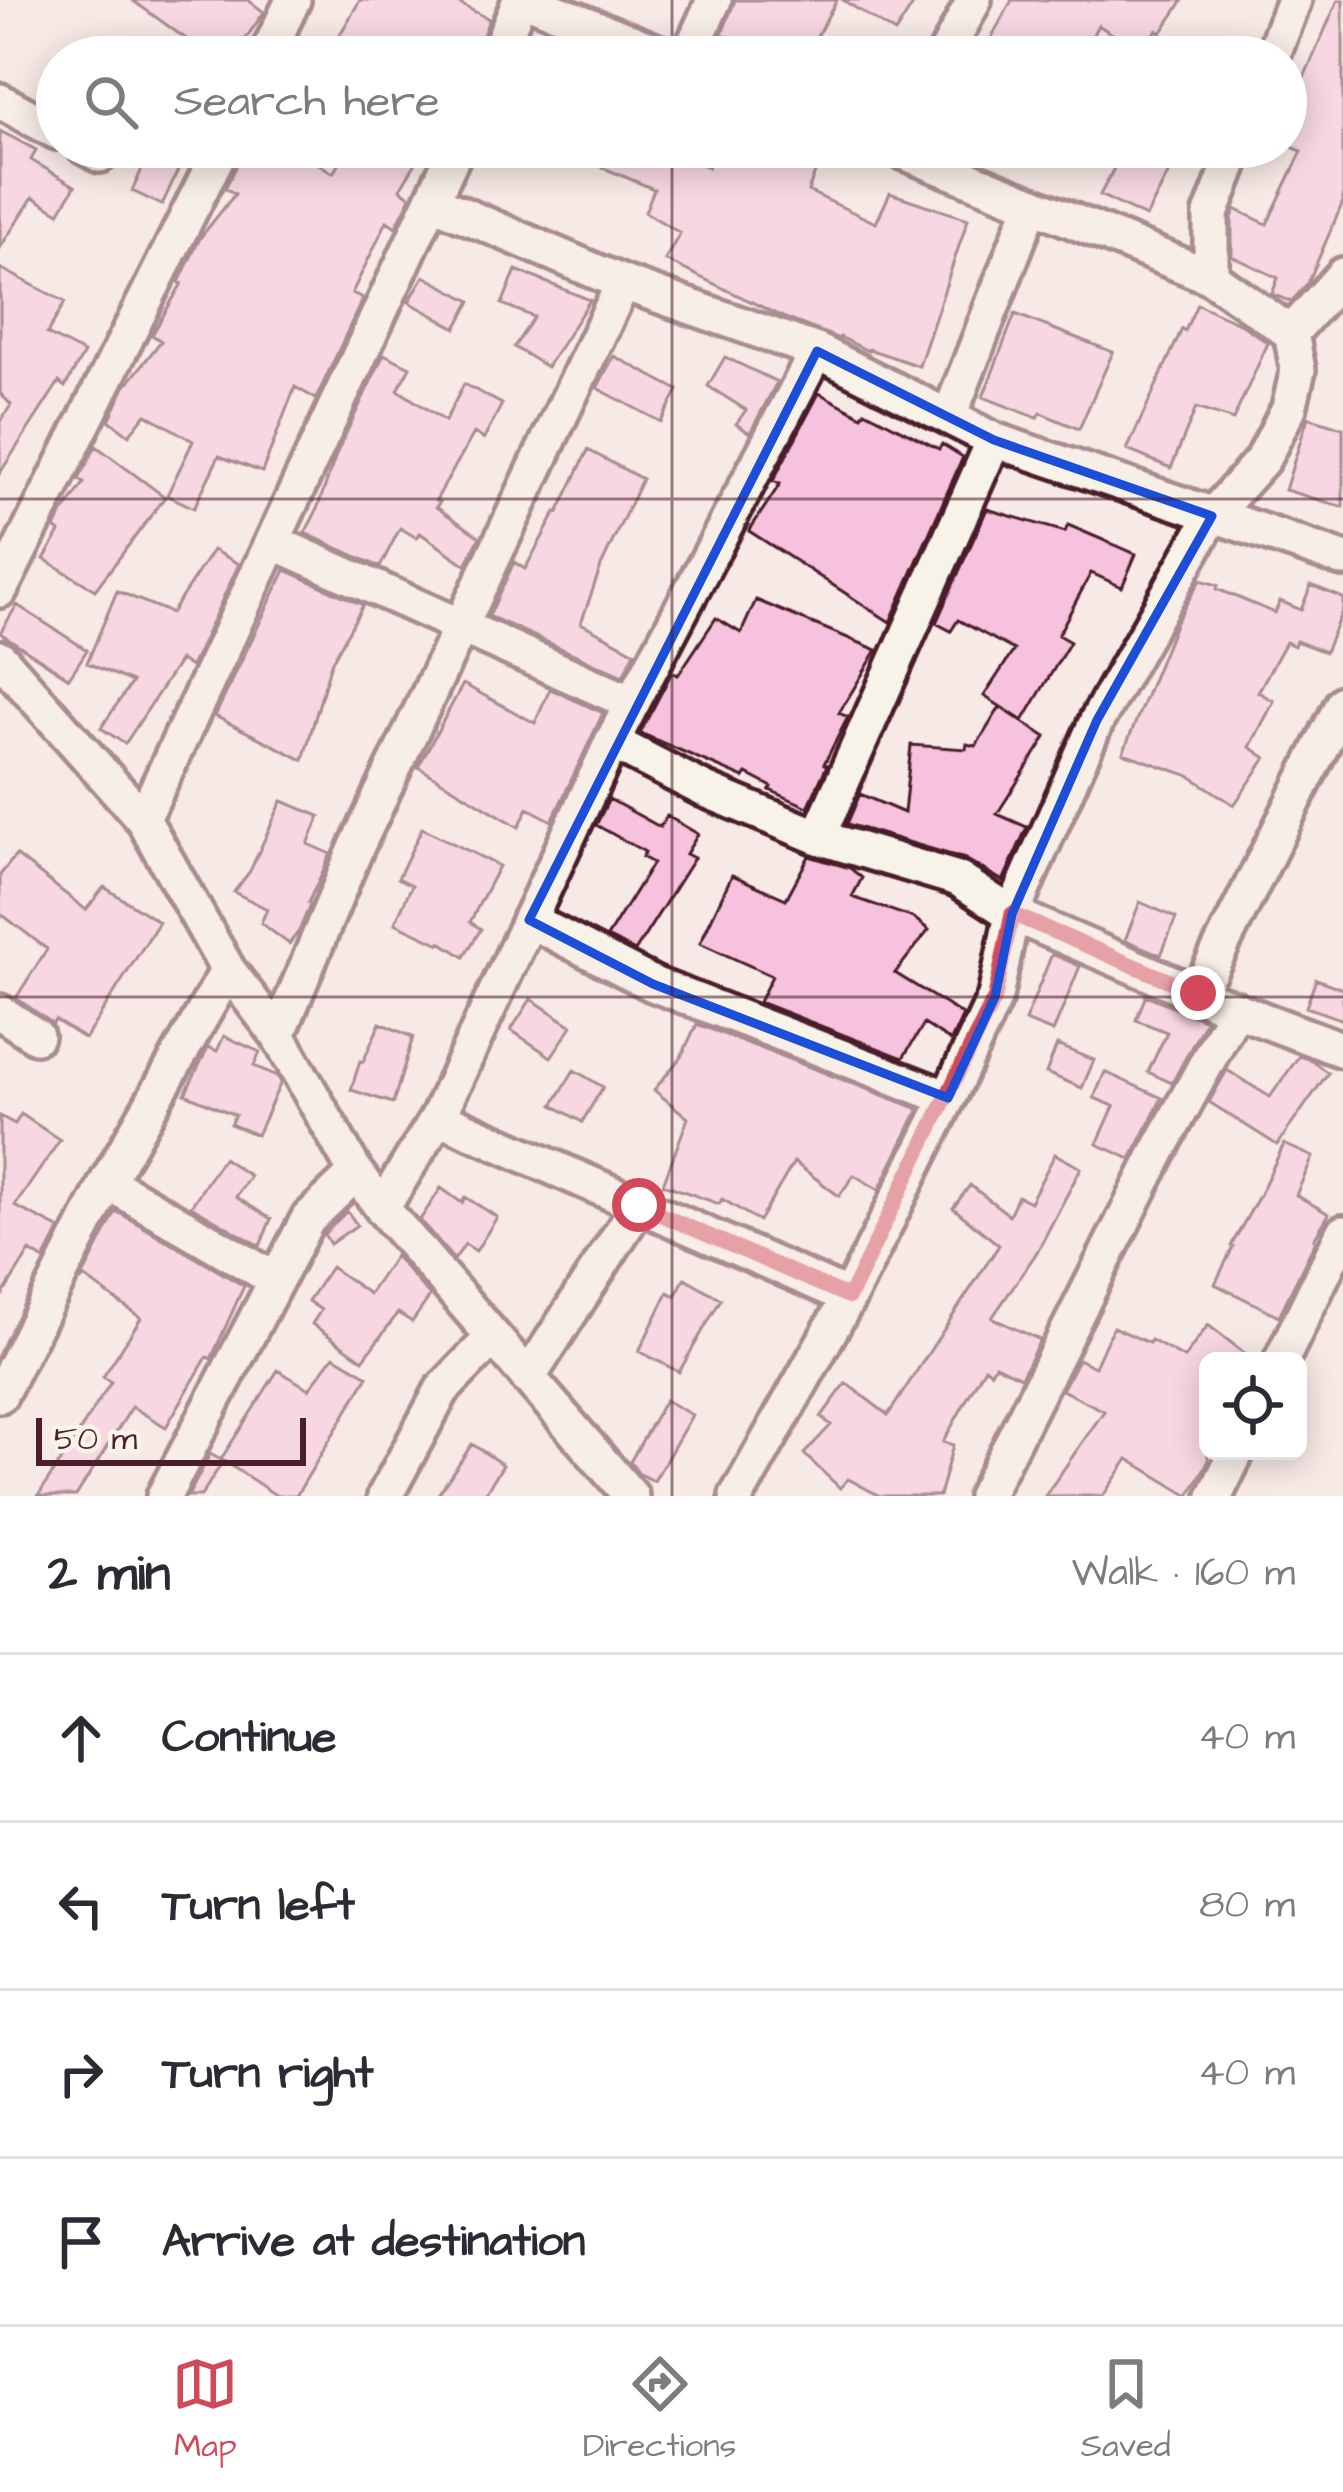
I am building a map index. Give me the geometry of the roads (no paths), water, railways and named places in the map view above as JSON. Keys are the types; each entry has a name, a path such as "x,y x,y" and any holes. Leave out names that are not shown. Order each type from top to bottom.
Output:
{"street":[{"path":"276,36 293,0"},
{"path":"506,36 524,0 616,36"},
{"path":"698,36 714,0"},
{"path":"955,36 974,0"},
{"path":"1280,36 1294,0"},
{"path":"0,101 36,121"},
{"path":"0,590 211,168"},
{"path":"143,819 448,168"},
{"path":"737,1496 849,1297 995,997 1012,914 1096,720 1213,516 1263,459 1289,408 1298,370 1291,333 1211,277 944,168"},
{"path":"1211,277 1211,214 1229,168"},
{"path":"433,202 623,283 817,350 994,440 1343,559"},
{"path":"949,417 1033,204"},
{"path":"1291,333 1343,275"},
{"path":"278,1035 357,846 623,283"},
{"path":"382,1208 438,1117 612,742 817,350"},
{"path":"818,837 994,440"},
{"path":"273,542 632,703"},
{"path":"0,658 143,819 228,970 278,1035 356,1173 382,1208 619,1491"},
{"path":"1198,993 1343,703"},
{"path":"612,742 704,789 818,837 958,880 1012,914 1343,1050"},
{"path":"529,920 652,983 948,1098"},
{"path":"0,1395 107,1182 228,970"},
{"path":"985,1496 1157,1154 1236,1009"},
{"path":"0,1012 36,1036"},
{"path":"438,1117 849,1297"},
{"path":"164,1496 308,1219 356,1173"},
{"path":"107,1182 277,1280"},
{"path":"528,1378 639,1205"},
{"path":"1286,1352 1338,1254"},
{"path":"385,1496 442,1390 494,1337"},
{"path":"1215,1496 1233,1460"}]}
